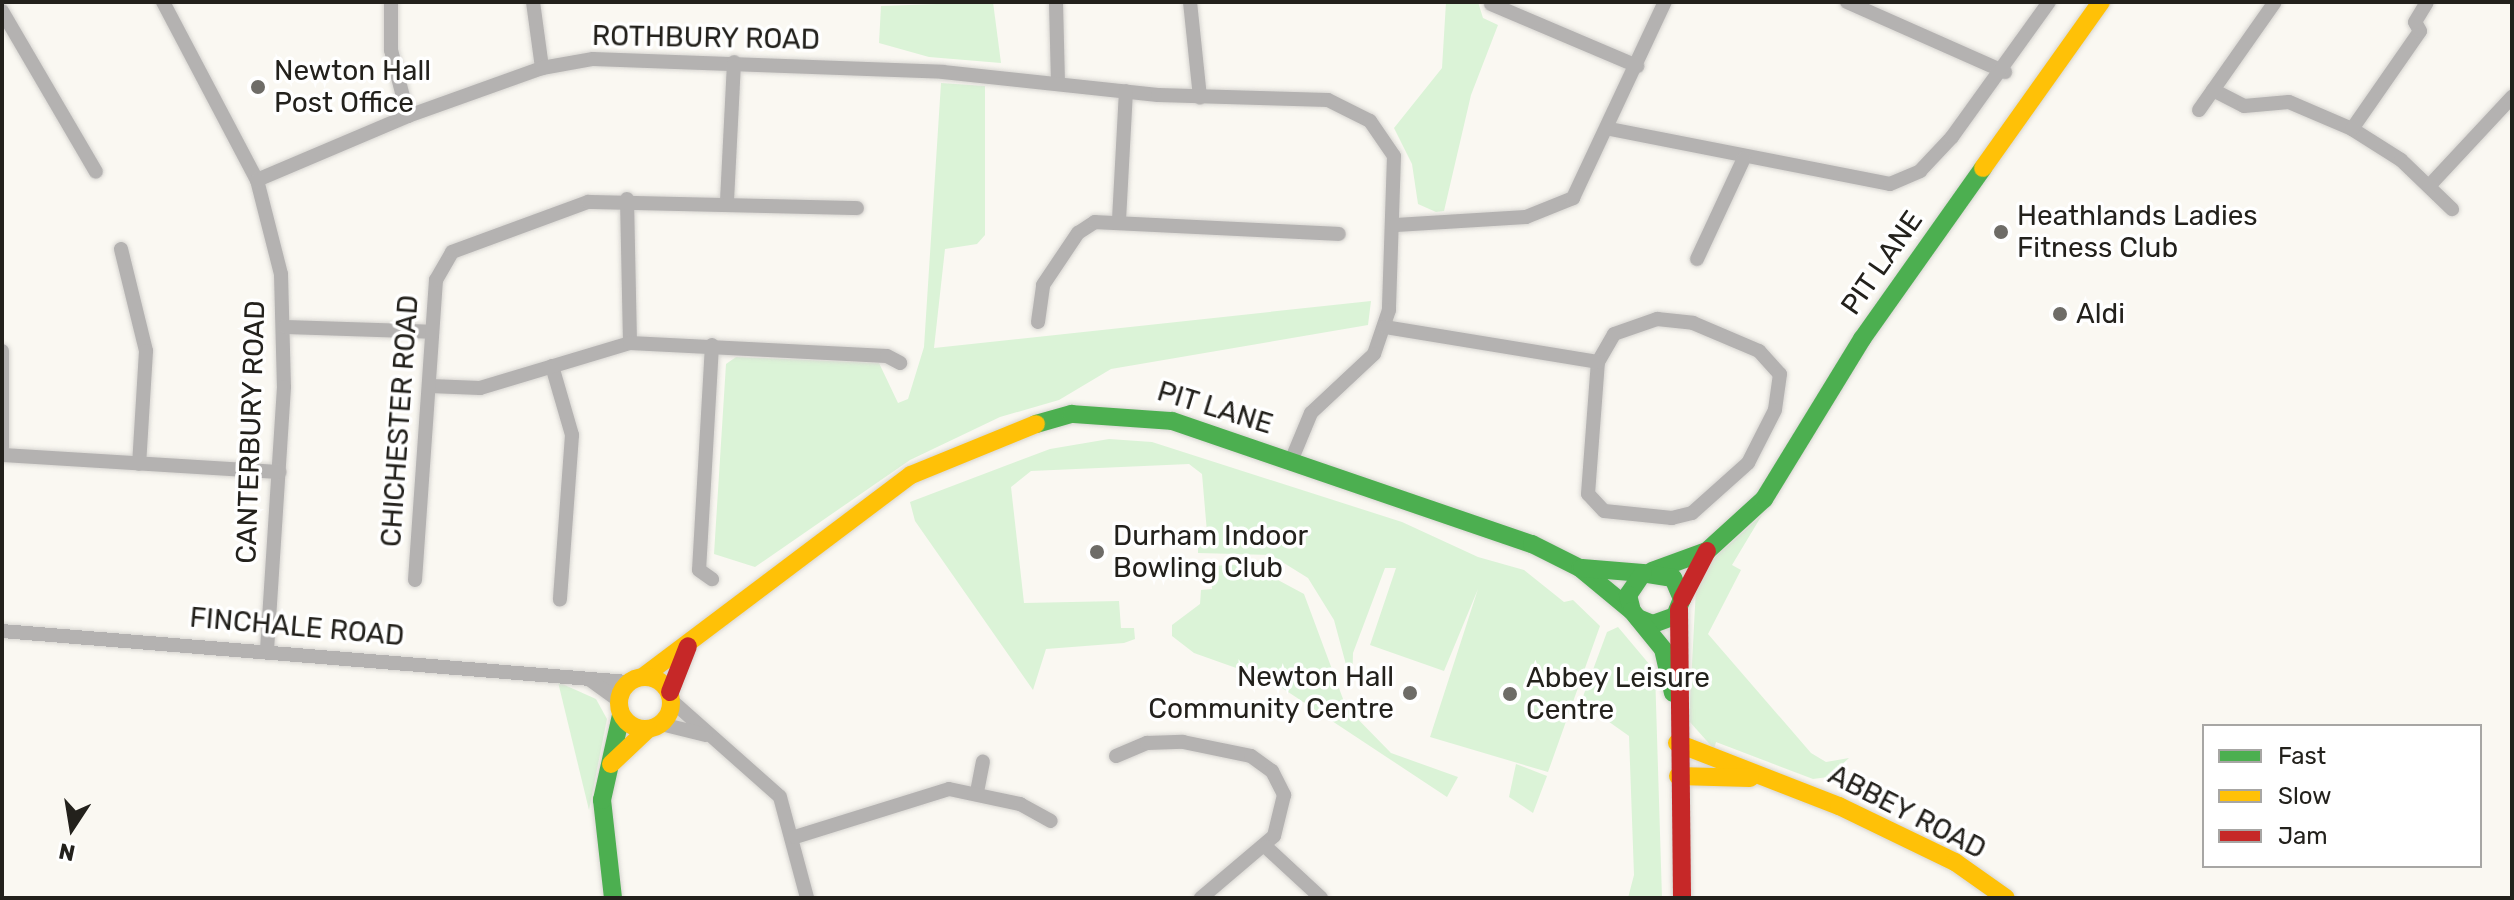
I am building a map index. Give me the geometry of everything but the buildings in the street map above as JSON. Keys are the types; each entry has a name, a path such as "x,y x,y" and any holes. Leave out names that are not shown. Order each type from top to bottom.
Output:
{"street":[{"name":"CANTERBURY ROAD","path":"163,2 257,180 281,274 285,327 267,650"},
{"path":"391,2 391,50 408,116"},
{"path":"533,2 542,68"},
{"path":"1056,2 1058,82"},
{"path":"1190,2 1200,97"},
{"path":"1396,225 1554,209 1573,198 1610,129 1665,2"},
{"path":"1847,2 2005,72"},
{"path":"1610,129 1744,158 1890,184 1920,171 2005,72 2049,2"},
{"name":"PIT LANE","path":"1680,604 1707,551 1764,499 1862,339 2101,2"},
{"path":"2199,110 2275,2"},
{"path":"2352,129 2420,31 2415,22 2427,2"},
{"path":"1491,4 1637,66"},
{"path":"2,11 96,172"},
{"name":"ROTHBURY ROAD","path":"257,180 408,116 542,68 606,58 734,62 1058,82 1200,97 1328,100 1353,108 1386,137 1394,156 1396,225 1385,327 1365,365 1311,413 1291,461"},
{"path":"727,201 734,62"},
{"path":"2213,90 2244,106 2289,102 2352,129 2429,186 2452,209"},
{"path":"1119,220 1126,91"},
{"path":"2429,186 2512,97"},
{"path":"1697,259 1744,158"},
{"path":"627,199 630,343"},
{"name":"CHICHESTER ROAD","path":"415,580 436,280 452,252 549,212 627,199 857,208"},
{"path":"1038,322 1043,285 1078,233 1119,220 1339,234"},
{"path":"121,249 145,336 139,464"},
{"path":"1674,319 1759,351 1774,364 1780,386 1748,463 1692,513 1604,511 1588,494 1598,362 1629,324 1674,319"},
{"path":"285,327 432,332"},
{"path":"1385,327 1598,362"},
{"path":"430,386 480,388 630,343 887,356 900,363"},
{"path":"712,345 699,570 712,579"},
{"path":"2,351 2,447"},
{"path":"552,366 572,435 560,600"},
{"name":"PIT LANE","path":"636,679 689,643 911,475 1026,425 1072,414 1140,414 1291,461 1532,544 1580,568"},
{"path":"2,455 279,472"},
{"name":"PIT LANE","path":"1647,572 1707,551"},
{"path":"1580,568 1647,572 1673,578 1680,604 1676,708 1682,898"},
{"path":"1580,568 1635,615 1663,649 1676,708"},
{"path":"1635,615 1630,586 1647,572"},
{"path":"1635,615 1661,624 1680,604"},
{"name":"FINCHALE ROAD","path":"2,631 587,678 636,679"},
{"path":"611,764 655,727 671,696 689,643"},
{"path":"587,678 620,707 655,727 706,736"},
{"path":"613,898 602,826 620,707 636,679 671,696 706,736 768,780 795,837 807,898"},
{"path":"1122,748 1183,742 1262,762 1284,795 1282,821 1266,847 1201,898"},
{"name":"ABBEY ROAD","path":"1677,743 1778,783 1955,862 2006,898"},
{"path":"977,792 983,762"},
{"name":"ABBEY ROAD","path":"1678,776 1778,783"},
{"path":"795,837 925,793 977,792 1051,821"},
{"path":"1266,847 1321,898"}],"green space":[{"path":"993,2 1001,63 929,57 879,43 881,6"},
{"path":"1446,2 1478,2 1483,18 1498,25 1471,95 1444,211 1436,212 1418,204 1412,164 1394,128 1442,68"},
{"path":"941,83 985,86 985,235 977,244 945,249 934,348 1371,301 1368,325 1111,369 1059,400 1000,417 910,460 755,567 714,554 726,364 736,357 879,363 898,403 908,399 924,347"},
{"path":"1109,439 1152,442 1402,522 1478,557 1524,570 1564,602 1573,600 1600,626 1548,772 1430,737 1478,589 1444,671 1370,645 1396,568 1385,568 1353,653 1352,687 1334,620 1308,578 1271,555 1198,553 1198,546 1208,544 1202,474 1189,464 1031,471 1011,487 1024,603 1119,601 1121,628 1134,628 1135,639 1124,643 1046,649 1033,690 915,521 910,502 1050,449"},
{"path":"1762,515 1732,565 1741,570 1708,634 1811,753 1826,762 1849,758 1828,777 1813,779 1716,742 1714,749 1689,721 1696,588 1704,567"},
{"path":"1248,564 1304,594 1346,707 1391,753 1458,777 1447,797 1270,680 1194,653 1172,636 1172,625 1200,604 1201,590 1212,589 1211,566"},
{"path":"1618,627 1655,671 1662,898 1628,898 1634,875 1629,736 1581,702 1607,632"},
{"path":"558,682 596,699 607,719 589,810"},
{"path":"1516,764 1547,776 1533,813 1509,797"}],"traffic: fast":[{"path":"1652,571 1707,551 1764,499 1862,339 1983,168"},
{"path":"1036,424 1072,414 1172,421 1532,544 1580,568 1632,611"},
{"path":"1582,568 1643,573"},
{"path":"1638,618 1653,624 1675,616 1682,599 1673,578 1643,573 1628,595 1632,611 1663,649 1673,693"},
{"path":"613,898 602,800 621,715"}],"traffic: slow":[{"path":"1983,168 2101,2"},
{"path":"644,676 911,475 1036,424"},
{"path":"645,677 664,684 671,703 664,722 645,729 626,722 619,703 626,684 645,677"},
{"path":"611,764 648,729"},
{"path":"1677,743 1839,806 1955,862 2006,898"},
{"path":"1678,776 1750,778"}],"traffic: jam":[{"path":"1682,599 1707,551"},
{"path":"1679,609 1682,898"},
{"path":"670,692 688,646"}],"place":[{"name":"Newton Hall Post Office","path":"258,87"},
{"name":"Heathlands Ladies Fitness Club","path":"2001,232"},
{"name":"Aldi","path":"2060,314"},
{"name":"Durham Indoor Bowling Club","path":"1097,552"},
{"name":"Newton Hall Community Centre","path":"1410,693"},
{"name":"Abbey Leisure Centre","path":"1510,694"}]}
